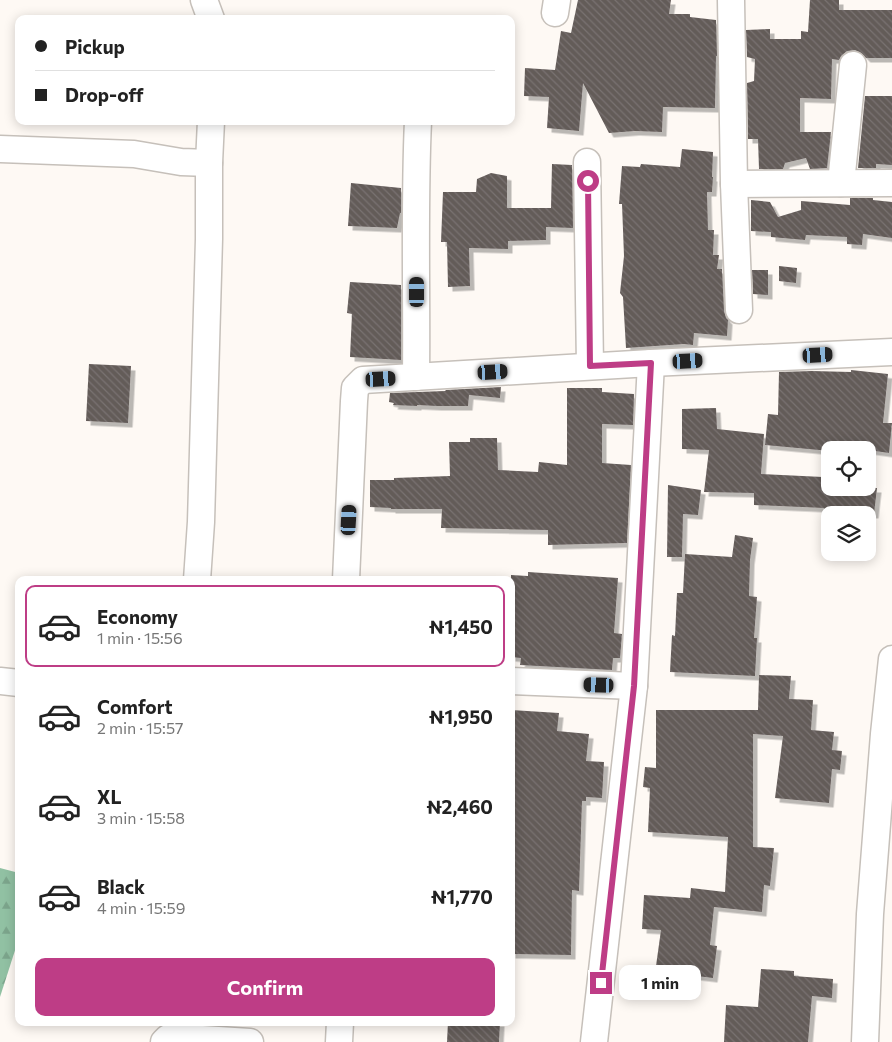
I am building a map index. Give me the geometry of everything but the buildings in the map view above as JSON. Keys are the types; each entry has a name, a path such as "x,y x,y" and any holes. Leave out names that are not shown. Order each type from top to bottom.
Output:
{"street":[{"path":"204,0 210,15"},
{"path":"731,0 734,184 739,310"},
{"path":"842,183 853,65"},
{"path":"197,576 202,522 209,163 212,125"},
{"path":"416,377 416,157 418,125"},
{"path":"0,150 134,154 181,162 209,163"},
{"path":"587,162 590,366"},
{"path":"734,184 892,183"},
{"path":"346,576 355,388 363,380 590,366 892,352"},
{"path":"594,1042 634,686 651,363"},
{"path":"865,1042 870,914 884,734 892,659"},
{"path":"0,681 15,683"},
{"path":"515,681 634,686"},
{"path":"339,1042 340,1026"},
{"path":"179,1034 250,1042"}],"green space":[{"path":"0,868 15,872 15,950 0,997"}],"route":[{"path":"588,181 590,366 651,363 634,686 601,983"}]}
